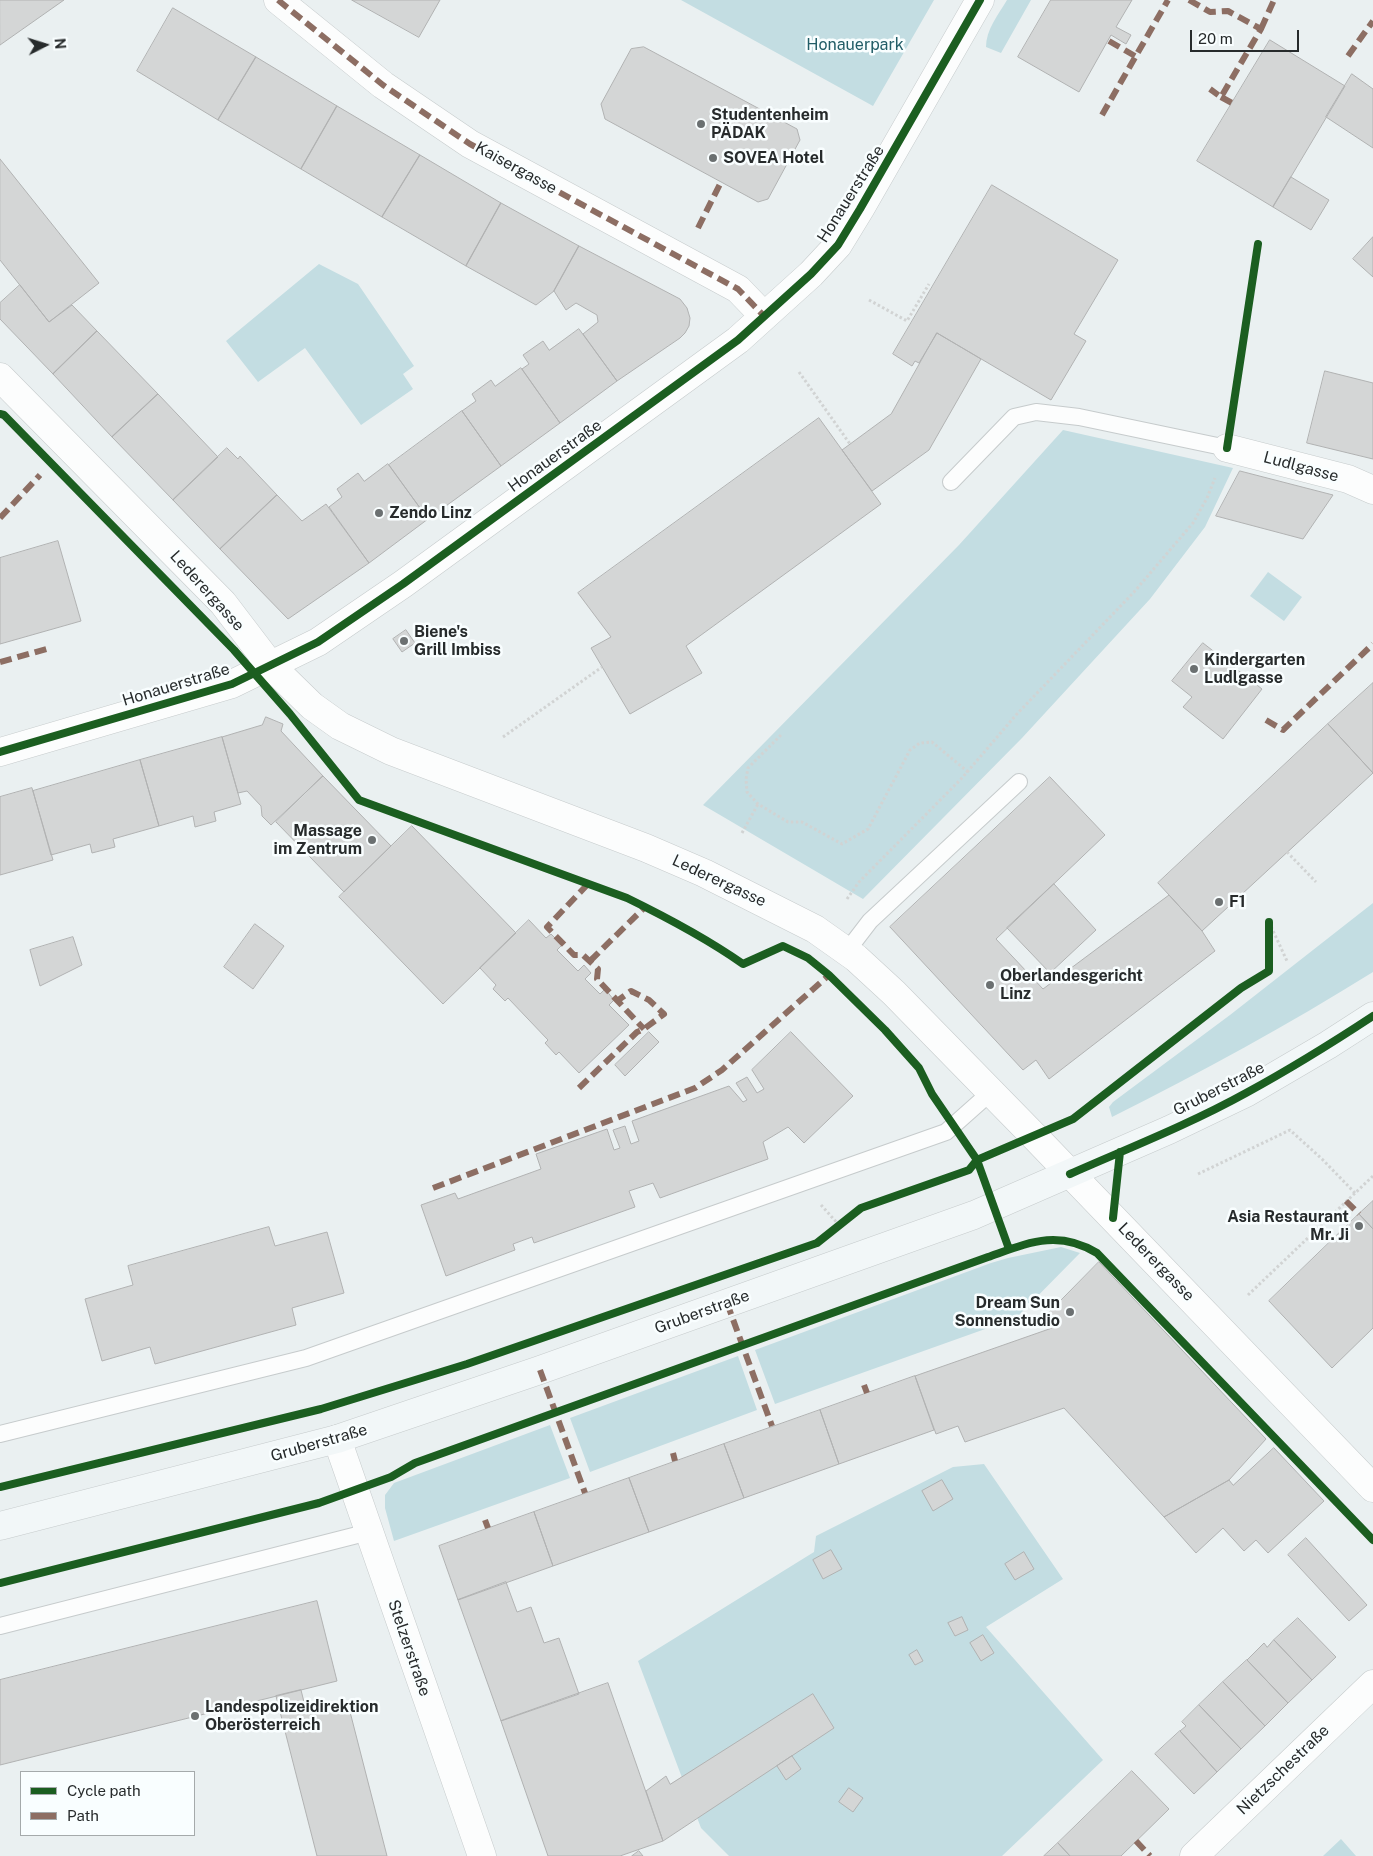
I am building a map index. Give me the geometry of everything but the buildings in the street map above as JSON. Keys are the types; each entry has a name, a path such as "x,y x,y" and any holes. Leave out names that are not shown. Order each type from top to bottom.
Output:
{"main road":[{"name":"Gruberstraße","path":"0,1526 337,1439 540,1370 974,1215 1169,1130 1246,1093 1328,1046 1373,1016"}],"street":[{"name":"Kaisergasse","path":"278,0 383,85 470,144 738,289 764,316"},
{"name":"Honauerstraße","path":"0,752 232,684 318,642 403,584 730,346 811,274 838,245 980,0"},
{"name":"Lederergasse","path":"0,377 223,603 271,666 312,706 340,726 391,751 603,832 704,873 815,929 847,951 894,993 991,1092 1373,1488"},
{"name":"Ludlgasse","path":"1227,448 1348,479 1373,490"},
{"name":"Stelzerstraße","path":"337,1439 482,1856"},
{"name":"Nietzschestraße","path":"1194,1856 1373,1684"}],"lane":[{"path":"951,482 1014,417 1036,412 1079,417 1227,448"},
{"path":"847,951 870,921 1019,782"},
{"path":"0,1434 306,1358 946,1132 991,1092"},
{"path":"0,1626 369,1532"}],"path":[{"path":"869,300 907,322 929,284"},
{"path":"799,372 850,444"},
{"path":"847,899 860,882 968,772 1016,716 1134,592 1194,523 1207,498 1227,448"},
{"path":"504,737 602,667"},
{"path":"781,735 748,768 746,779 747,792 758,804 788,822 802,822 842,844 868,829 903,761 910,750 920,743 932,742 968,772"},
{"path":"742,834 758,804"},
{"path":"1288,852 1316,882"},
{"path":"1268,922 1269,942"},
{"path":"1268,922 1287,961"},
{"path":"1198,1174 1290,1130 1322,1159 1354,1193"},
{"path":"1248,1295 1373,1176"},
{"path":"832,1231 846,1220"}],"green space":[{"name":"Honauerpark","path":"681,0 934,0 873,106"},
{"path":"1007,0 1031,0 1001,53 986,47 993,23"},
{"path":"319,264 358,284 414,366 403,374 413,389 361,425 305,348 258,382 226,341"},
{"path":"1063,430 1233,468 1205,527 1150,599 1022,738 863,899 703,805 959,545"},
{"path":"1268,572 1302,597 1284,621 1250,596"},
{"path":"1373,903 1373,972 1244,1048 1112,1117 1109,1107 1113,1102 1230,1015"},
{"path":"1061,1247 1080,1253 1016,1318 775,1404 755,1350 991,1263"},
{"path":"738,1356 757,1410 590,1472 570,1418"},
{"path":"550,1425 570,1478 394,1541 385,1508 385,1495 394,1483"},
{"path":"984,1464 1063,1579 986,1627 1103,1760 1002,1856 729,1856 701,1828 638,1661 814,1552 816,1536 953,1467"},
{"path":"1341,1839 1356,1856 1323,1856"}],"marked path":[{"path":"278,0 383,85 470,144 738,289 764,316"},
{"path":"1102,115 1168,0"},
{"path":"1189,0 1210,12 1228,11 1261,29 1221,97 1210,89"},
{"path":"1261,29 1274,0"},
{"path":"1348,56 1373,21"},
{"path":"1109,41 1135,56"},
{"path":"1221,97 1232,103"},
{"path":"698,228 721,182"},
{"path":"0,518 40,475"},
{"path":"1266,720 1283,730 1373,644"},
{"path":"0,662 50,648"},
{"path":"588,884 547,927 574,955 583,955 598,969 597,979 644,1029"},
{"path":"590,961 645,907"},
{"path":"433,1188 695,1088 722,1070 829,975"},
{"path":"579,1088 637,1032 664,1014 649,1000 631,991 617,1001"},
{"path":"1346,1201 1359,1214"},
{"path":"727,1303 772,1426"},
{"path":"540,1370 585,1493"},
{"path":"864,1385 867,1393"},
{"path":"673,1453 675,1461"},
{"path":"485,1520 488,1528"},
{"path":"1136,1841 1150,1856"}],"cycle path":[{"path":"0,752 232,684 318,642 403,584 738,340 811,274 838,245 980,0"},
{"path":"1227,448 1258,244"},
{"path":"0,414 4,415 234,650 290,714 359,800 627,898 686,929 743,964 783,946 808,958 829,975 885,1030 919,1068 932,1094 977,1160 1009,1249"},
{"path":"0,1487 321,1409 467,1364 817,1243 861,1208 969,1170 977,1160 1073,1119 1241,988 1269,971 1269,922"},
{"path":"1070,1174 1225,1104 1295,1065 1373,1016"},
{"path":"1113,1218 1120,1152"},
{"path":"0,1583 319,1503 391,1477 415,1463 988,1257 1030,1243 1055,1240 1082,1246 1097,1253 1373,1540"}],"place":[{"name":"Studentenheim PÄDAK","path":"701,124"},
{"name":"SOVEA Hotel","path":"713,158"},
{"name":"Zendo Linz","path":"379,513"},
{"name":"Biene's Grill Imbiss","path":"404,641"},
{"name":"Kindergarten Ludlgasse","path":"1194,669"},
{"name":"Massage im Zentrum","path":"372,840"},
{"name":"F1","path":"1219,902"},
{"name":"Oberlandesgericht Linz","path":"990,985"},
{"name":"Asia Restaurant Mr. Ji","path":"1359,1226"},
{"name":"Dream Sun Sonnenstudio","path":"1070,1312"},
{"name":"Landespolizeidirektion Oberösterreich","path":"195,1716"}]}
